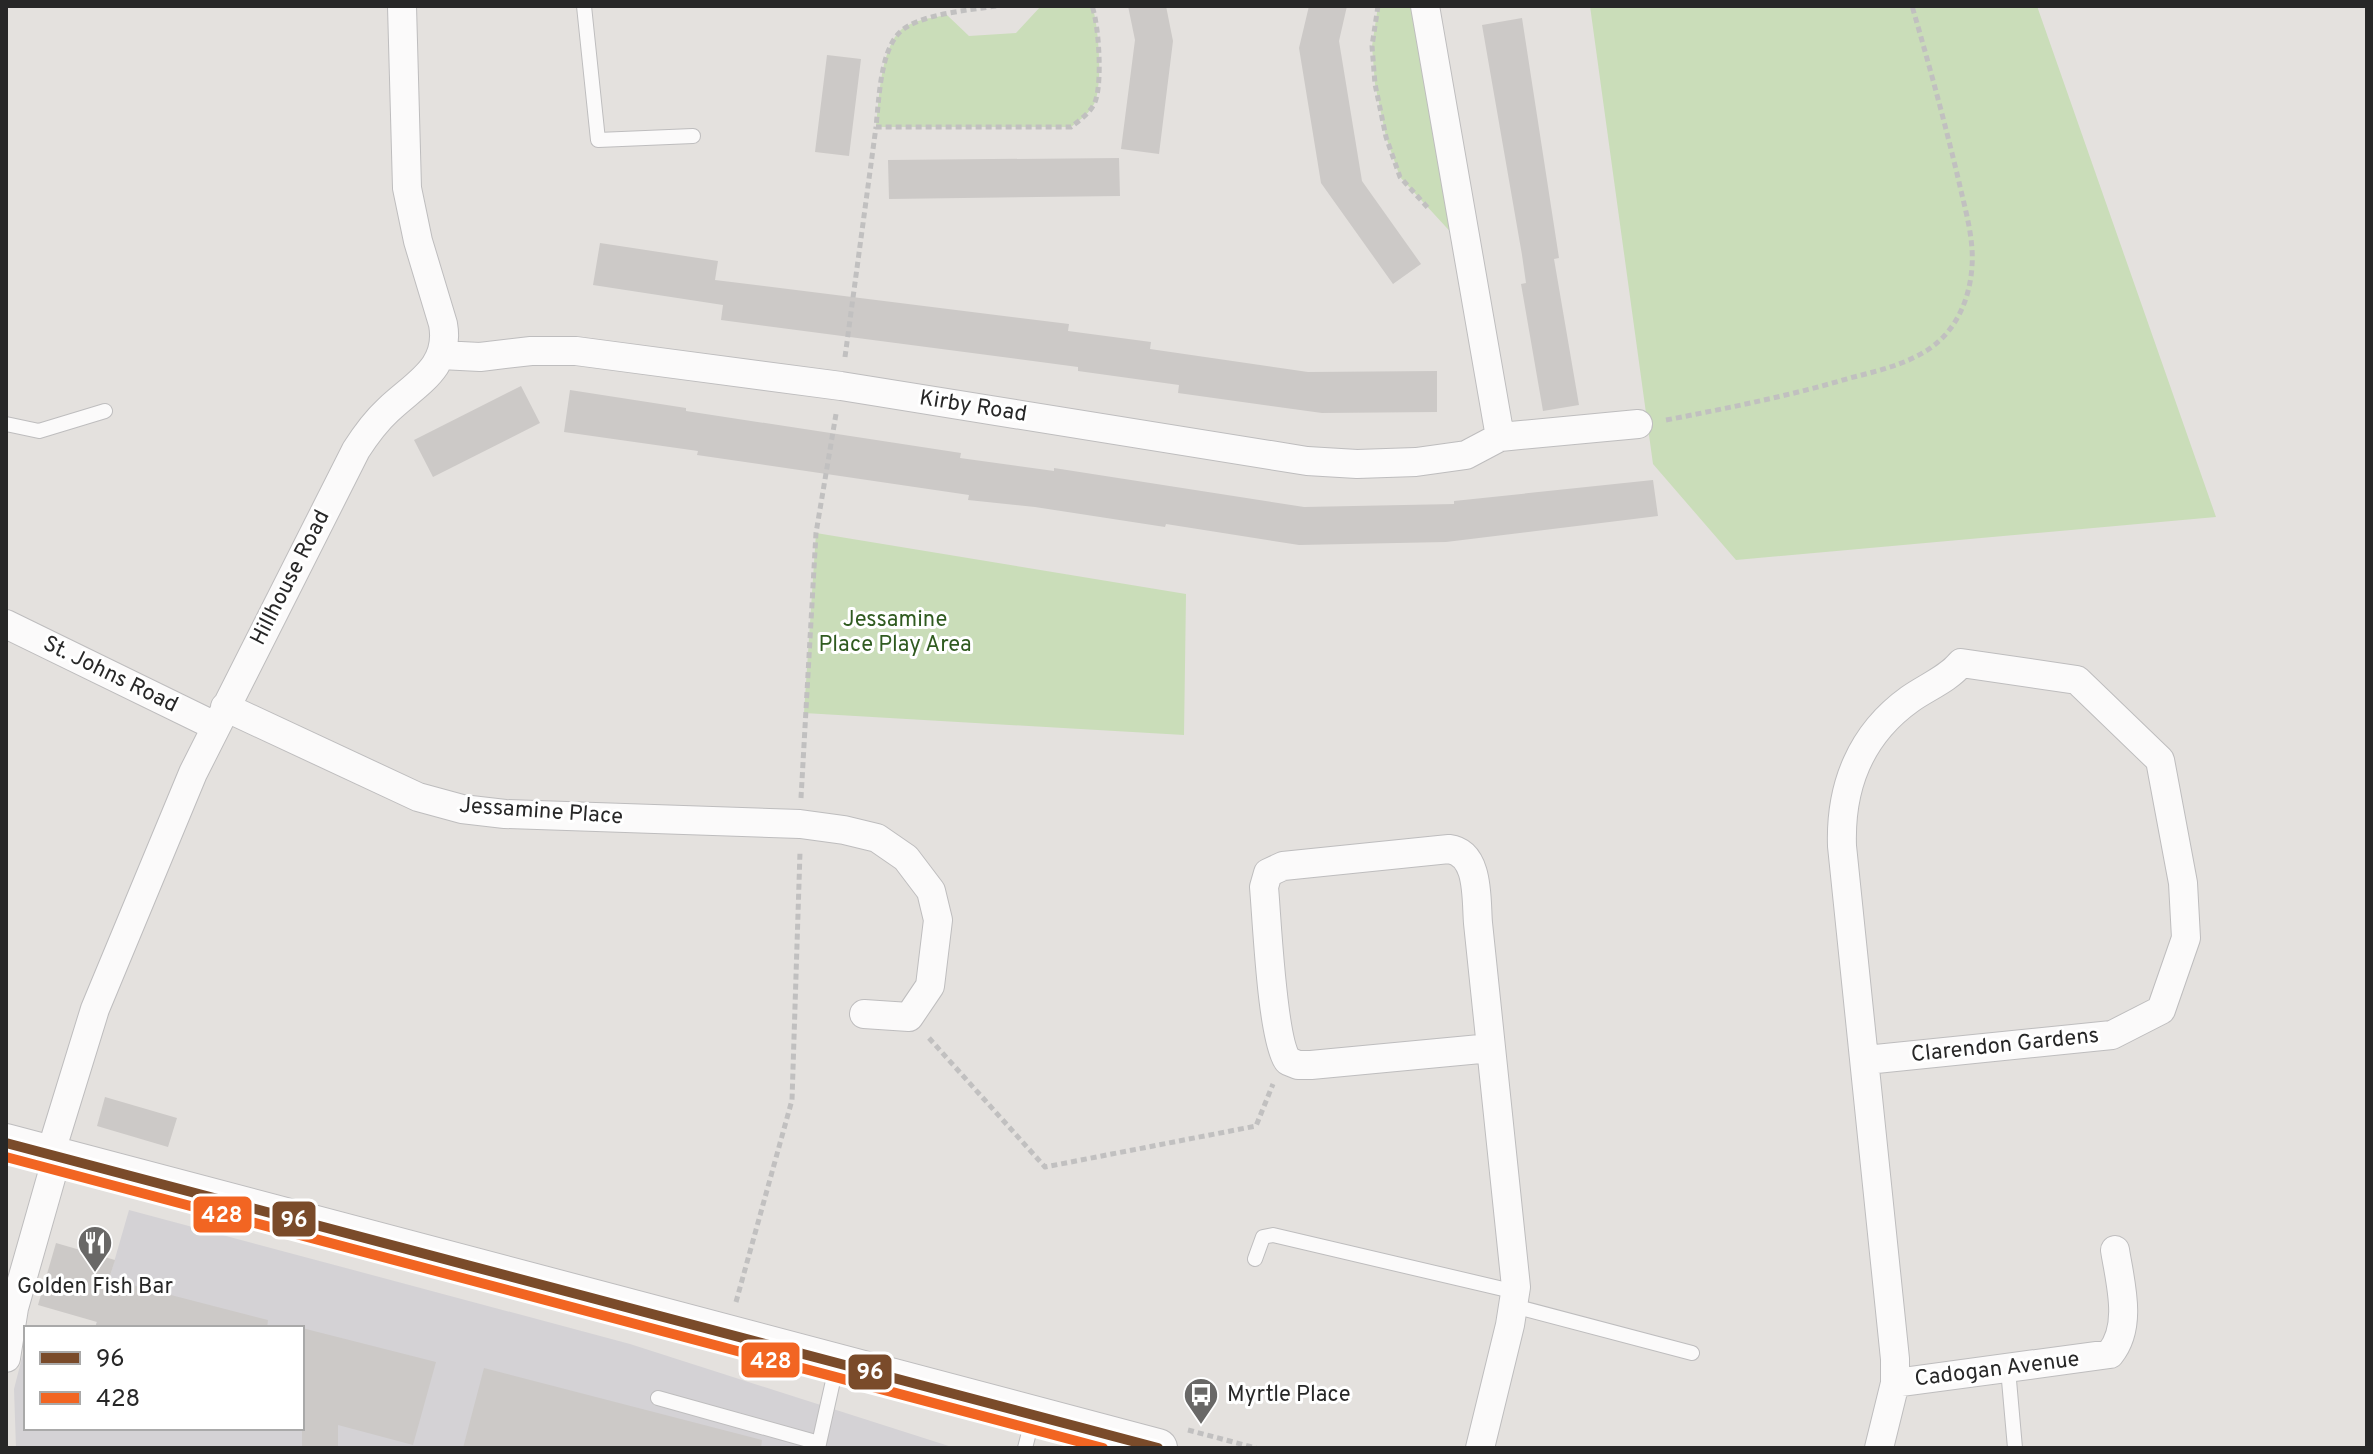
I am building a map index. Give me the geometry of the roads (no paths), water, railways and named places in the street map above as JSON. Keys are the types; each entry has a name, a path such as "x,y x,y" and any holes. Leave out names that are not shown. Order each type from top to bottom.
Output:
{"main road":[{"path":"6,1143 837,1363 1029,1432 1158,1448"}],"street":[{"path":"402,6 407,188 418,241 443,324 445,336 441,355"},
{"path":"1425,6 1500,437"},
{"name":"Kirby Road","path":"441,355 480,357 531,351 576,351 841,386 1307,461 1384,464 1441,459 1466,455 1500,437 1638,424"},
{"name":"Hillhouse Road","path":"6,1358 14,1308 53,1156 101,991 159,850 220,716 356,450 387,411 429,375 441,355"},
{"name":"St. Johns Road","path":"6,624 220,716"},
{"name":"Clarendon Gardens","path":"1866,1060 2112,1035 2161,1010 2186,938 2183,883 2160,760 2077,680 1961,663 1951,675 1927,687 1894,712 1861,752 1847,788 1841,820 1895,1383 1879,1448"},
{"name":"Jessamine Place","path":"220,716 418,797 462,809 505,814 800,824 877,838 906,858 931,891 938,920 930,986 909,1017 864,1014"},
{"path":"1480,1448 1515,1299 1491,1048 1473,872 1465,856 1449,849 1283,866 1268,873 1264,887 1280,1040 1290,1062 1302,1065 1491,1048"},
{"name":"Cadogan Avenue","path":"1895,1383 2110,1354 2118,1344 2122,1327 2122,1296 2115,1250"}],"lane":[{"path":"584,6 598,140 693,136"},
{"path":"6,424 39,431 105,411"},
{"path":"1255,1259 1263,1237 1273,1235 1515,1299 1692,1353"},
{"path":"658,1398 818,1445 837,1363"},
{"path":"2008,1369 2015,1448"}],"place":[{"name":"Golden Fish Bar","path":"95,1274"},
{"name":"Myrtle Place","path":"1201,1426"}],"park label":[{"name":"Jessamine Place Play Area","path":"895,632"}]}
